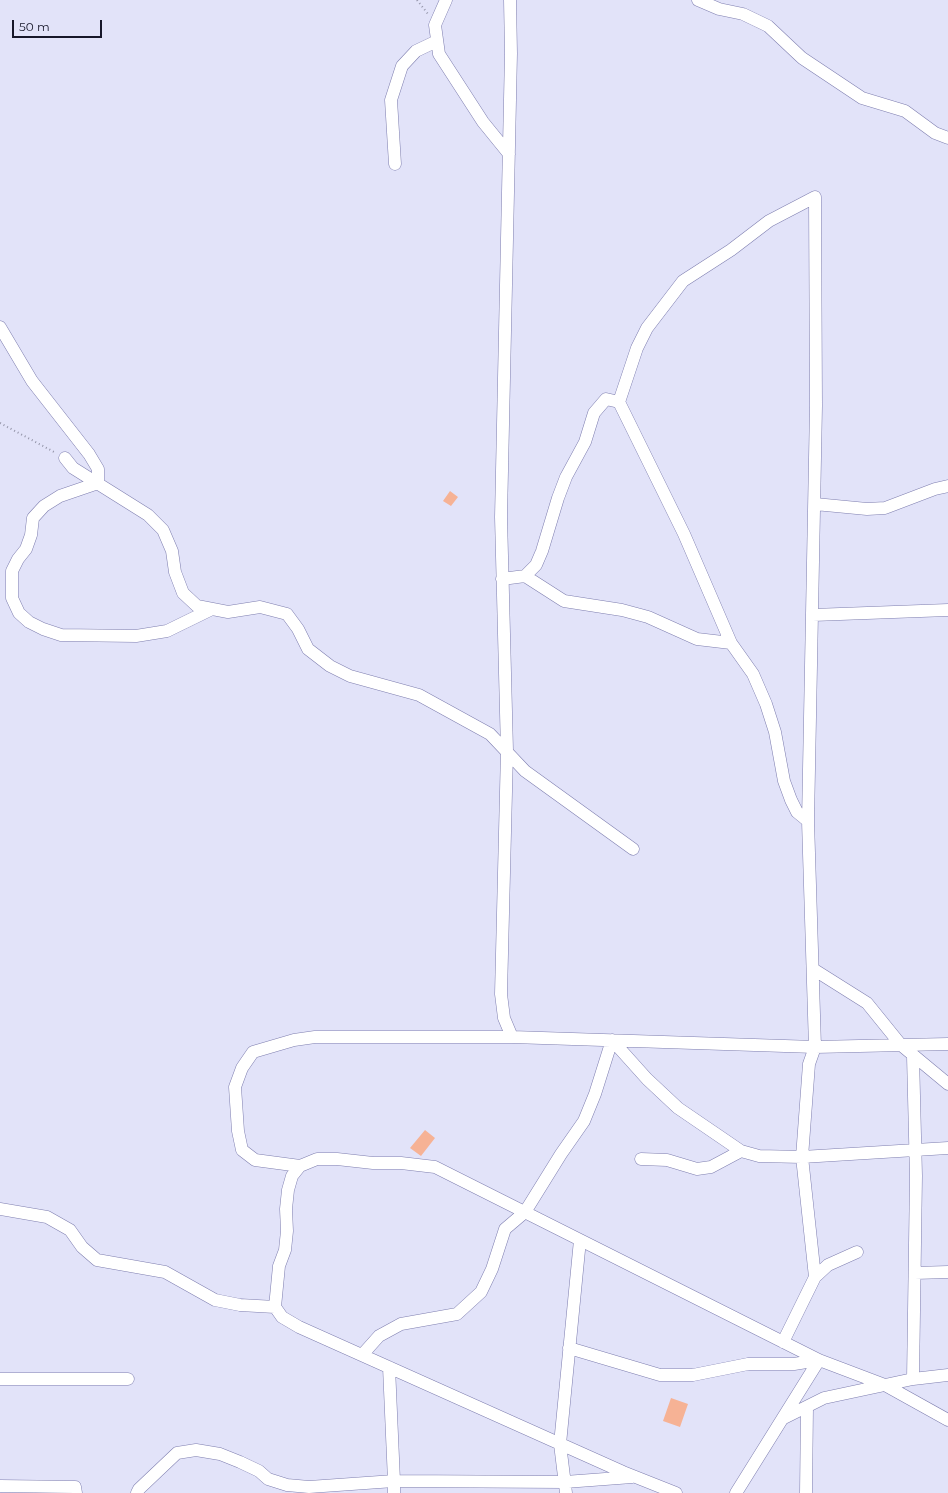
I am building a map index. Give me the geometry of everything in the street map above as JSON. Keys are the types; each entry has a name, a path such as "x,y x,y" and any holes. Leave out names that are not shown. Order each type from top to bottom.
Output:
{"street":[{"path":"446,0 435,25 439,54 483,122 509,154"},
{"path":"510,0 511,52 501,509 507,751 501,994 504,1018 512,1037"},
{"path":"698,0 719,9 743,14 768,26 802,58 862,98 905,111 935,133 948,138"},
{"path":"395,164 391,100 396,81 402,66 410,56 437,41"},
{"path":"808,821 797,812 784,781 775,732 754,674 731,643 684,534 618,402 637,348 647,328 683,281 731,250 769,221 815,198 815,504 808,821 815,1047 808,1064 802,1157 815,1276"},
{"path":"0,327 32,381 89,454 98,468 98,484"},
{"path":"526,576 536,565 542,551 558,498 566,477 585,442 594,413 606,399 618,402"},
{"path":"65,458 73,468 148,515 163,530 172,551 175,572 182,593 196,606 228,612 260,608 287,614 298,629 308,649 330,666 350,676 419,695 490,734 524,771 633,849"},
{"path":"98,484 60,496 44,506 33,518 31,535 26,549 18,559 12,571 12,598 19,613 29,622 43,630 61,635 136,636 167,631 212,609"},
{"path":"815,504 867,509 885,508 935,489 948,486"},
{"path":"502,579 526,576 564,601 622,610 648,617 697,639 731,643"},
{"path":"813,615 948,610"},
{"path":"812,970 867,1003 900,1045 948,1084"},
{"path":"300,1166 255,1160 242,1150 238,1131 235,1087 242,1068 253,1052 294,1040 315,1037 512,1037 815,1047 948,1044"},
{"path":"612,1040 647,1079 678,1108 741,1152 759,1156 802,1157 948,1148"},
{"path":"362,1355 379,1336 401,1324 457,1314 481,1292 492,1269 505,1229 525,1212 584,1121 595,1094 612,1040"},
{"path":"913,1056 916,1150 913,1379"},
{"path":"641,1159 667,1160 697,1169 711,1168 741,1152"},
{"path":"676,1493 635,1477 560,1444 299,1327 282,1317 275,1307 279,1266 286,1244 286,1209 288,1190 292,1176 300,1166 317,1159 337,1159 373,1163 401,1162 435,1167 819,1360 885,1385 948,1420"},
{"path":"0,1209 47,1217 70,1230 82,1247 97,1260 165,1272 215,1300 240,1305 275,1307"},
{"path":"565,1487 560,1444 580,1240"},
{"path":"783,1342 815,1276 828,1265 857,1252"},
{"path":"915,1273 948,1272"},
{"path":"569,1348 660,1375 693,1375 748,1364 794,1364 819,1360"},
{"path":"736,1493 819,1360"},
{"path":"393,1369 394,1487"},
{"path":"782,1419 824,1398 913,1379 948,1375"},
{"path":"0,1379 128,1379"},
{"path":"806,1493 807,1407"},
{"path":"137,1493 139,1489 177,1453 196,1450 220,1454 240,1462 259,1471 268,1479 287,1485 309,1487 565,1487 635,1477"},
{"path":"0,1486 75,1487 76,1493"}],"path":[{"path":"0,423 65,458"}],"building":[{"path":"450,491 458,497 451,506 443,501"},
{"path":"425,1130 435,1138 421,1156 410,1148"},
{"path":"671,1398 688,1404 680,1427 663,1421"}]}
